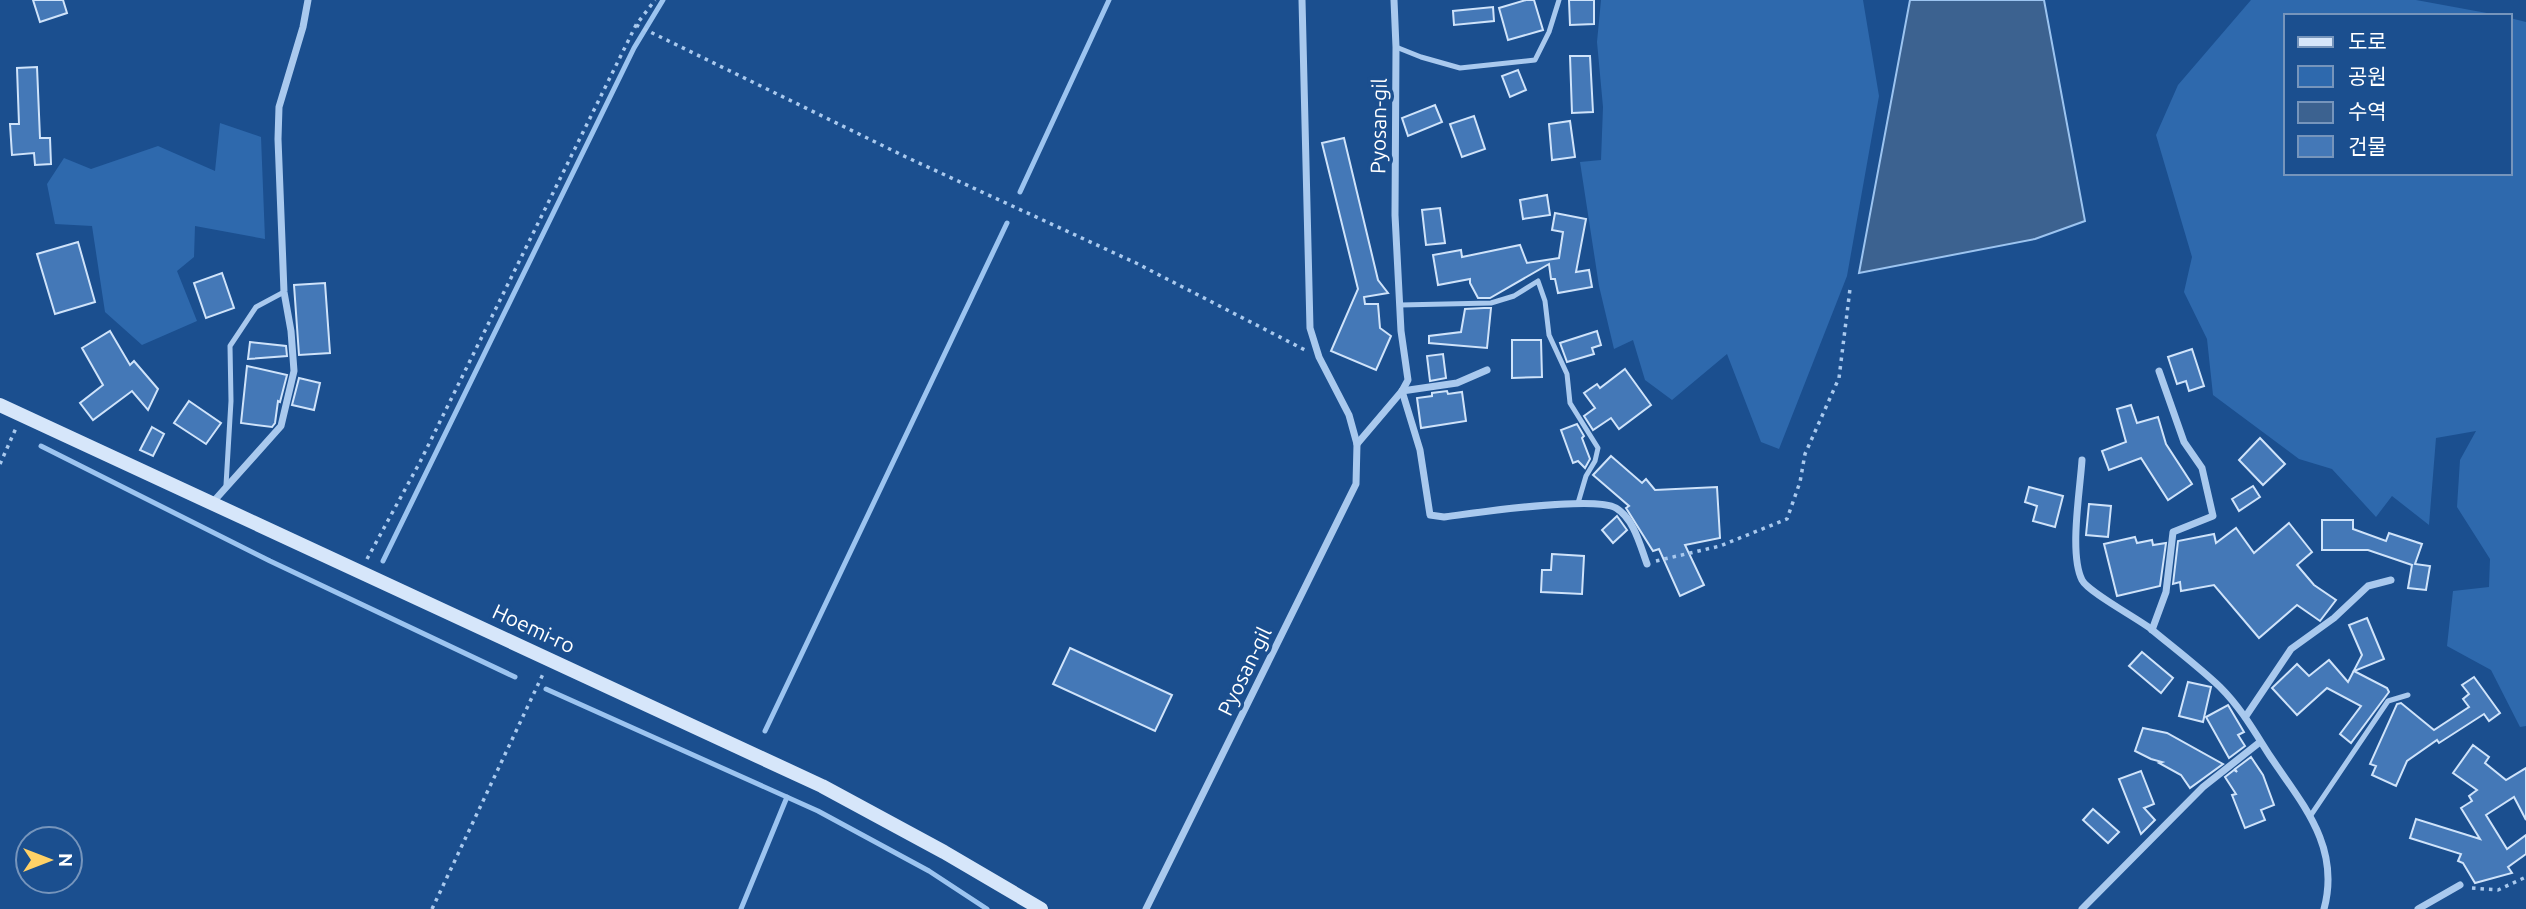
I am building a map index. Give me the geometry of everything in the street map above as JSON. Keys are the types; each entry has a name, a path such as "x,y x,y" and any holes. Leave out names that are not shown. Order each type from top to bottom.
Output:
{"street":[{"path":"213,502 281,426 294,371 284,292 279,107 303,27 308,0"},
{"name":"Pyosan-gil","path":"1146,909 1356,484 1357,444 1349,415 1319,358 1310,328 1302,0"},
{"name":"Pyosan-gil","path":"1394,0 1395,215 1408,380 1402,391"},
{"path":"1357,444 1402,391 1457,383 1488,370"},
{"path":"2152,630 2166,592 2173,532 2213,516 2202,468 2183,442 2159,371"},
{"path":"1402,391 1420,450 1430,515 1444,517 1578,503 1615,507 1632,524 1647,564"},
{"name":"Hoemi-ro","path":"0,405 361,570 821,786 944,852 1041,909"},
{"path":"2082,460 2075,562 2084,584 2152,630 2220,687 2246,716 2260,742 2311,815 2326,856 2328,893 2324,909"},
{"path":"2246,716 2291,649 2334,618 2368,586 2391,580"},
{"path":"2082,909 2203,787 2260,742"},
{"path":"2418,909 2459,885"}],"lane":[{"path":"1396,47 1460,68 1535,60 1549,32 1559,0"},
{"path":"1400,305 1492,303 1514,296 1538,281 1545,301 1549,335 1567,373 1570,403 1598,448 1578,503"},
{"path":"226,485 231,401 230,346 256,307 284,292"},
{"path":"2311,815 2388,701 2409,695"}],"path":[{"path":"361,570 420,462 637,25 655,0"},
{"path":"637,25 906,157 1136,263 1319,358"},
{"path":"1647,564 1720,546 1787,519 1800,482 1805,454 1839,378 1850,289"},
{"path":"0,464 21,415"},
{"path":"432,909 534,691 552,659"},
{"path":"2459,885 2498,890 2526,877"}],"green space":[{"path":"1601,0 1863,0 1879,96 1847,276 1779,449 1761,442 1727,354 1672,400 1645,380 1633,340 1614,349 1599,286 1580,162 1601,160 1603,107 1597,42"},
{"path":"2251,0 2416,0 2492,14 2284,14 2284,175 2512,175 2512,18 2526,22 2526,726 2520,727 2491,670 2447,646 2453,591 2489,587 2490,559 2457,507 2460,460 2476,431 2436,438 2429,525 2392,496 2376,517 2332,469 2299,459 2213,395 2207,339 2184,292 2192,257 2156,135 2178,85"},
{"path":"220,123 261,137 265,239 195,226 194,257 177,271 197,321 142,345 105,312 92,226 55,224 47,184 64,158 91,169 158,146 215,171"}],"water":[{"path":"1910,0 2044,0 2085,221 2035,239 1859,273"}],"building":[{"path":"33,0 63,0 67,13 40,22"},
{"path":"1534,0 1543,30 1508,40 1499,8"},
{"path":"1569,0 1594,0 1594,24 1570,25"},
{"path":"1493,7 1494,21 1454,25 1453,11"},
{"path":"1570,56 1590,56 1593,112 1572,113"},
{"path":"37,67 40,138 50,138 51,164 35,165 34,153 12,155 10,124 19,124 17,68"},
{"path":"1518,70 1526,90 1510,97 1502,76"},
{"path":"1435,105 1442,122 1408,136 1402,118"},
{"path":"1474,116 1485,149 1462,157 1450,124"},
{"path":"1570,121 1575,157 1552,160 1549,124"},
{"path":"1344,138 1378,280 1388,293 1364,297 1365,304 1378,304 1380,328 1391,336 1376,370 1331,351 1358,289 1322,143"},
{"path":"1547,195 1550,215 1523,219 1520,200"},
{"path":"1440,208 1445,243 1426,245 1422,210"},
{"path":"1555,213 1586,219 1576,272 1589,270 1592,287 1558,293 1555,279 1551,279 1549,264 1490,298 1478,298 1470,279 1438,285 1433,255 1461,250 1462,257 1520,245 1527,263 1559,258 1563,232 1552,230"},
{"path":"78,242 95,302 55,314 37,254"},
{"path":"222,273 234,308 206,318 194,283"},
{"path":"325,283 330,353 299,355 294,285"},
{"path":"1491,308 1487,348 1429,343 1429,336 1461,332 1465,309"},
{"path":"110,331 130,365 134,361 158,389 148,410 132,391 93,420 80,403 103,385 82,348"},
{"path":"1597,331 1601,345 1592,348 1594,354 1567,362 1560,343"},
{"path":"1512,340 1541,340 1542,377 1512,378"},
{"path":"250,342 286,346 287,356 248,359"},
{"path":"2192,349 2204,386 2189,391 2186,381 2177,384 2168,357"},
{"path":"1443,354 1446,378 1430,381 1427,356"},
{"path":"247,366 287,375 272,427 241,423"},
{"path":"1625,369 1651,405 1619,429 1611,418 1593,430 1584,416 1595,408 1584,393 1597,384 1600,388"},
{"path":"299,378 320,383 314,410 292,405"},
{"path":"1447,391 1448,394 1462,392 1466,421 1421,428 1417,398"},
{"path":"189,401 221,423 206,444 174,423"},
{"path":"2131,405 2137,423 2158,417 2166,444 2192,484 2168,500 2141,458 2109,470 2102,451 2126,442 2117,409"},
{"path":"1577,424 1584,436 1582,438 1590,459 1585,468 1578,461 1573,463 1561,430"},
{"path":"152,427 164,434 153,456 140,450"},
{"path":"2260,438 2285,464 2263,485 2239,460"},
{"path":"1611,456 1642,483 1646,479 1655,490 1717,487 1720,538 1685,545 1704,585 1680,596 1659,549 1653,551 1626,508 1629,506 1593,475"},
{"path":"2253,486 2260,497 2239,511 2232,499"},
{"path":"2029,487 2063,496 2055,527 2033,521 2037,506 2025,502"},
{"path":"2089,504 2111,506 2108,537 2086,535"},
{"path":"1617,516 1627,530 1613,543 1602,530"},
{"path":"2322,520 2353,520 2353,529 2386,541 2389,533 2422,544 2415,564 2430,566 2426,590 2408,588 2412,565 2368,550 2322,550"},
{"path":"2289,523 2312,552 2297,565 2314,585 2336,600 2320,621 2297,605 2259,638 2214,585 2181,591 2180,582 2173,584 2178,541 2214,534 2216,543 2236,528 2254,553"},
{"path":"2135,537 2137,543 2152,540 2153,545 2166,543 2160,586 2117,596 2104,544"},
{"path":"1552,554 1584,556 1582,594 1541,592 1542,570 1551,570"},
{"path":"2367,618 2384,659 2354,671 2387,688 2389,692 2351,743 2340,734 2361,706 2327,688 2297,715 2272,688 2297,664 2309,676 2329,660 2348,682 2362,655 2349,625"},
{"path":"1070,648 1172,695 1155,731 1053,684"},
{"path":"2142,652 2173,678 2161,693 2129,666"},
{"path":"2474,677 2500,713 2489,721 2484,714 2439,743 2437,740 2407,761 2396,786 2372,775 2376,766 2370,764 2397,704 2401,703 2434,730 2469,707 2463,699 2469,694 2462,685"},
{"path":"2188,682 2211,687 2203,722 2179,716"},
{"path":"2228,705 2244,732 2238,735 2245,746 2229,758 2206,717"},
{"path":"2143,728 2167,733 2223,764 2190,788 2181,775 2159,763 2162,762 2135,751"},
{"path":"2473,745 2489,757 2485,763 2506,780 2526,768 2526,820 2514,797 2486,815 2507,849 2526,835 2526,854 2508,867 2512,873 2475,883 2463,863 2458,861 2461,854 2410,838 2416,819 2480,839 2461,808 2472,801 2469,796 2477,790 2453,773"},
{"path":"2251,757 2263,775 2274,805 2261,810 2265,820 2245,828 2232,795 2236,794 2225,777 2234,770 2237,772 2235,769"},
{"path":"2141,771 2154,804 2144,808 2155,820 2141,834 2119,779"},
{"path":"2093,809 2119,832 2108,843 2083,820"}],"waterway":[{"path":"383,561 634,48 663,0"},
{"path":"1020,192 1109,0"},
{"path":"765,731 1007,223"},
{"path":"41,446 270,561 515,677"},
{"path":"546,689 818,811 929,871 987,909"},
{"path":"741,909 787,797"}]}
